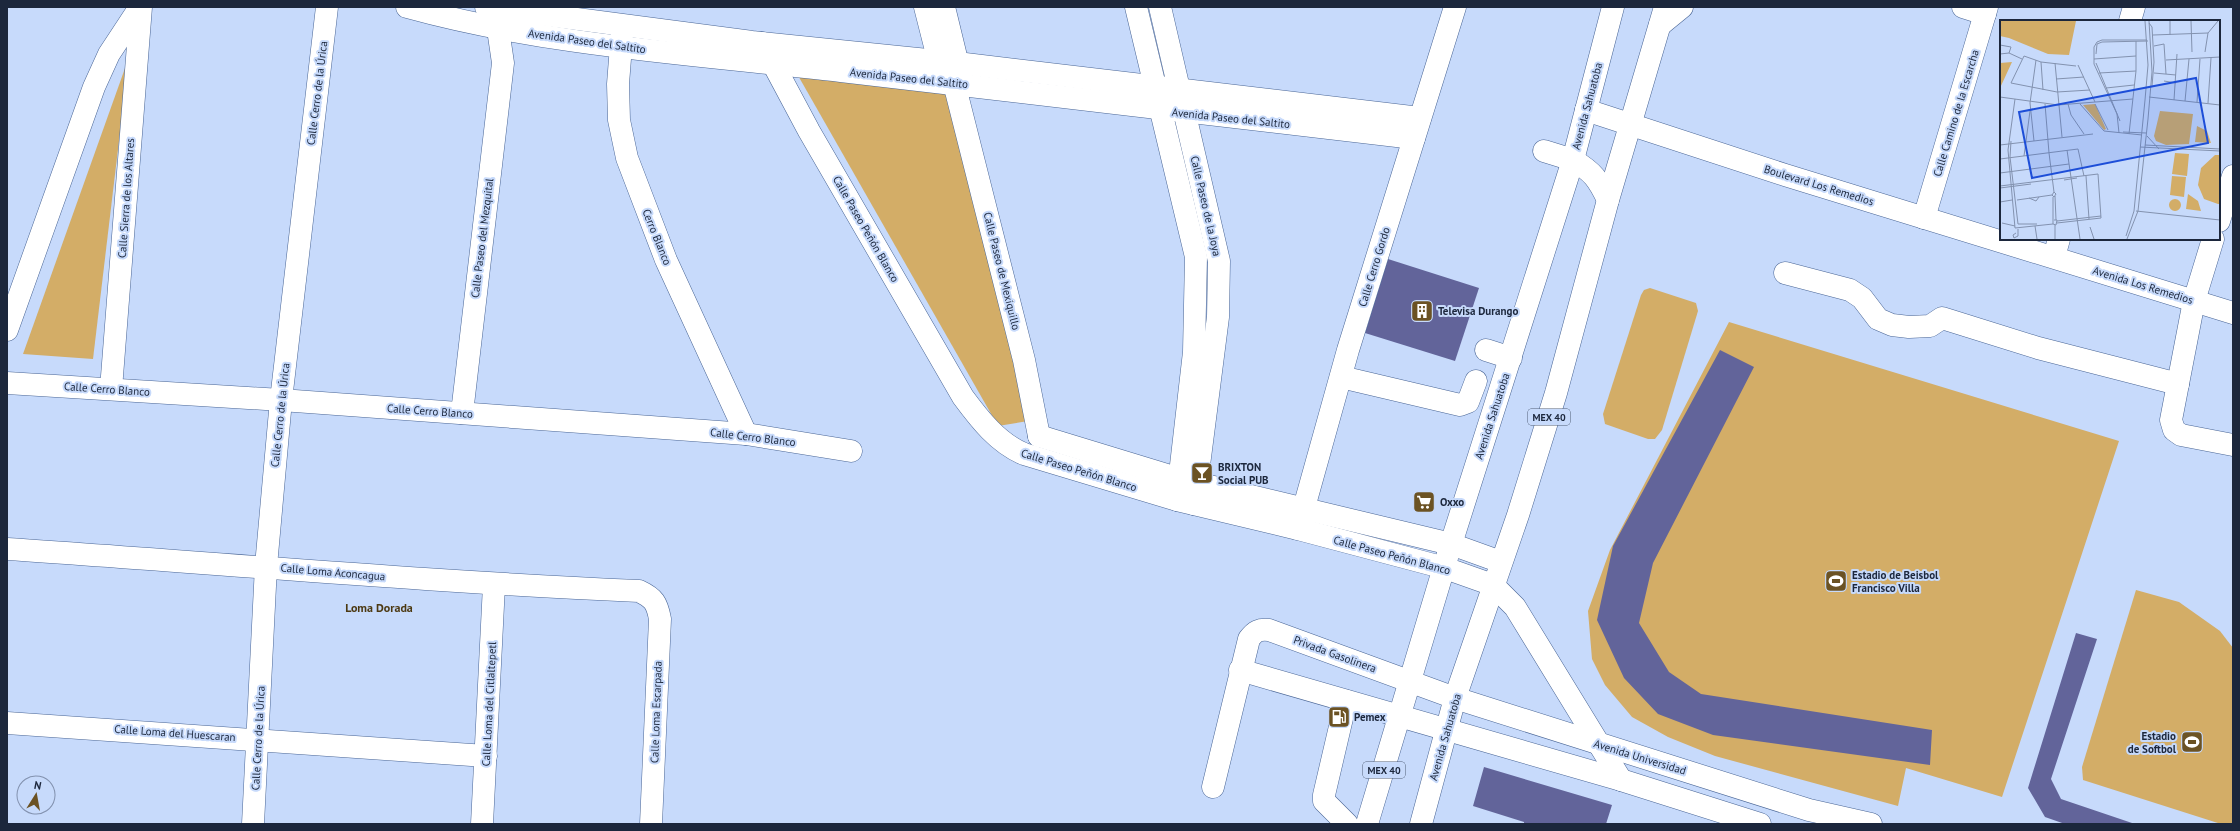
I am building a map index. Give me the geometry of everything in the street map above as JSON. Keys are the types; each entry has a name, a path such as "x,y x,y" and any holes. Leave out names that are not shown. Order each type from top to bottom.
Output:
{"street":[{"name":"Calle Sierra de los Altares","path":"7,330 94,86 109,54 140,7"},
{"name":"Calle Sierra de los Altares","path":"111,390 140,7"},
{"name":"Calle Cerro de la Úrica","path":"253,824 266,566 281,400 327,7"},
{"name":"Avenida Paseo del Saltito","path":"407,7 507,15 621,37 771,63 1156,87 1420,118"},
{"name":"Calle Paseo de Mexiquillo","path":"925,7 951,75 1024,360 1039,436"},
{"name":"Calle Paseo de Mexiquillo","path":"944,7 951,75"},
{"name":"Calle Paseo de la Joya","path":"1136,7 1193,240 1196,268 1194,352 1187,492"},
{"name":"Calle Paseo de la Joya","path":"1160,7 1219,261 1218,317 1187,492"},
{"name":"Calle Cerro Gordo","path":"1298,529 1341,377 1455,7"},
{"name":"Avenida Sahuatoba","path":"1367,824 1451,544 1511,358 1572,160 1613,7"},
{"path":"1663,16 1682,7"},
{"path":"1963,7 1986,11"},
{"path":"2130,20 2134,7"},
{"name":"Calle Camino de la Escarcha","path":"1924,218 1986,11"},
{"name":"Calle Paseo del Mezquital","path":"462,413 503,63 507,15"},
{"name":"Avenida Sahuatoba","path":"1421,824 1455,698 1494,585 1556,393 1608,200 1663,16"},
{"name":"Avenida Paseo del Saltito","path":"621,37 762,43 1161,110 1414,138"},
{"name":"Cerro Blanco","path":"621,37 619,120 627,158 666,260 746,434"},
{"name":"Calle Paseo Peñón Blanco","path":"762,43 771,63 963,397 977,416 998,438 1014,450 1024,454 1187,492 1305,507 1451,544 1501,562"},
{"name":"Boulevard Los Remedios","path":"1586,110 1924,218 2000,235"},
{"path":"1544,151 1572,160 1592,172 1601,183 1608,200"},
{"path":"2220,218 2233,176"},
{"name":"Boulevard Los Remedios","path":"2022,240 2057,248"},
{"path":"2213,240 2194,301 2171,420 2174,430 2181,435 2233,445"},
{"name":"Avenida Los Remedios","path":"2057,248 2194,301 2233,313"},
{"path":"1785,273 1850,290 1862,298 1878,319 1892,325 1909,327 1930,326 1942,318 2032,347 2178,384"},
{"path":"1486,350 1511,358"},
{"path":"1341,377 1460,405 1468,402 1476,381"},
{"name":"Calle Cerro Blanco","path":"7,383 281,400 746,434 852,451"},
{"path":"1024,454 1039,436"},
{"name":"Calle Paseo Peñón Blanco","path":"1039,436 1187,492 1298,529 1444,568 1494,585"},
{"name":"Calle Loma Aconcagua","path":"7,549 266,566 494,585 639,591 656,601"},
{"name":"Calle Loma del Citlaltepetl","path":"482,824 494,585"},
{"path":"1494,585 1516,607 1621,780"},
{"name":"Calle Loma Escarpada","path":"651,824 660,619 656,601"},
{"name":"Privada Gasolinera","path":"1240,670 1249,639 1258,630 1270,630 1411,681"},
{"path":"1213,788 1240,670 1621,780 1760,824"},
{"name":"Avenida Universidad","path":"1411,681 1455,698 1600,744 1807,817 1871,824"},
{"path":"1346,701 1324,795 1324,801 1346,824"},
{"name":"Calle Loma del Huescaran","path":"7,723 258,739 486,756"}],"shaded area":[{"path":"129,57 93,359 23,354"},
{"path":"796,72 945,88 1028,421 998,426"},
{"path":"1650,288 1696,303 1698,311 1662,430 1655,439 1648,439 1605,424 1603,414 1641,295 1644,290"},
{"name":"Estadio de Beisbol Francisco Villa","path":"1729,322 2119,441 2002,797 1906,768 1898,806 1715,756 1668,737 1632,717 1605,685 1592,659 1588,611 1610,550"},
{"path":"2136,590 2179,602 2220,631 2233,648 2233,824 2221,824 2083,780 2082,767"}],"building":[{"name":"Televisa Durango","path":"1388,259 1479,288 1455,361 1365,333"},
{"path":"1720,350 1754,367 1653,563 1639,623 1669,672 1701,694 1932,730 1930,765 1713,735 1658,714 1624,678 1597,620 1613,546"},
{"path":"2076,633 2097,639 2051,779 2061,799 2135,824 2065,824 2045,817 2028,788"},
{"path":"1484,767 1612,805 1606,824 1524,824 1524,822 1473,806"}],"place":[{"name":"Televisa Durango","path":"1422,311"},
{"name":"BRIXTON Social PUB","path":"1202,473"},
{"name":"Oxxo","path":"1424,502"},
{"name":"Estadio de Beisbol Francisco Villa","path":"1836,581"},
{"name":"Pemex","path":"1339,717"},
{"name":"Estadio de Softbol","path":"2192,742"}],"district":[{"name":"Loma Dorada","path":"379,607"}]}
